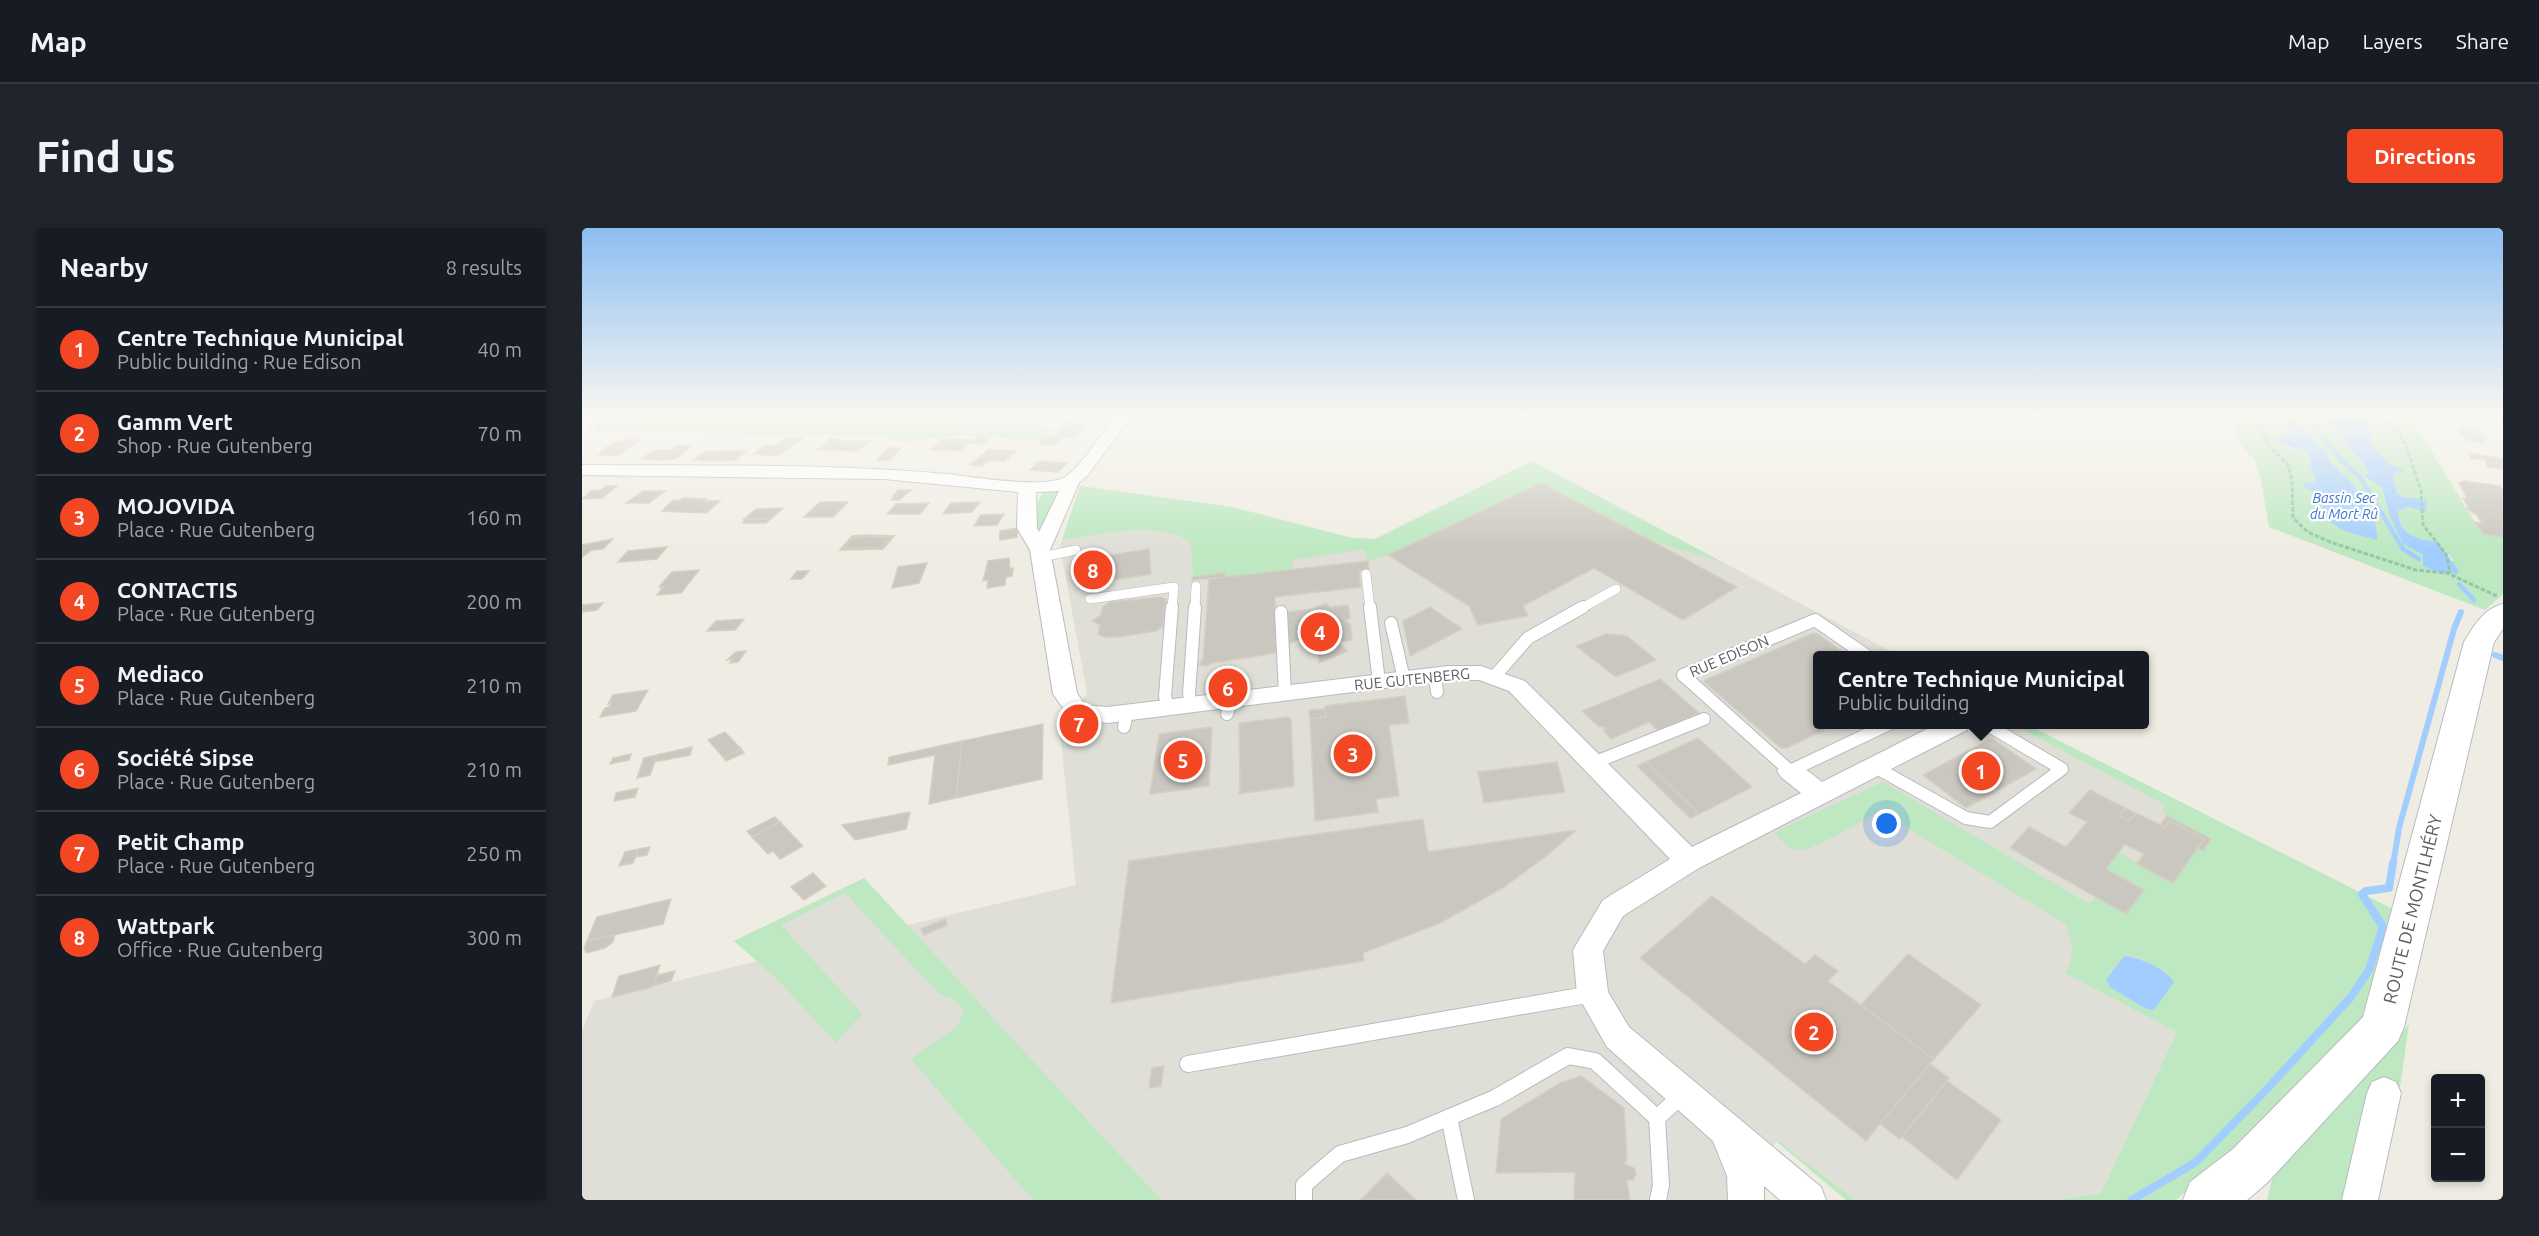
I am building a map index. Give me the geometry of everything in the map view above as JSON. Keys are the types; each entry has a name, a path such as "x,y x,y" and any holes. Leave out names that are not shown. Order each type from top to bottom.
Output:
{"main road":[{"name":"ROUTE DE MONTLHÉRY","path":"2208,1200 2243,1183 2382,1027 2479,642 2490,625 2503,613"}],"street":[{"path":"582,471 884,474 1027,487 1056,486 1071,481 1091,459"},
{"path":"1040,554 1071,481"},
{"path":"1027,487 1027,528 1040,554"},
{"name":"RUE GUTENBERG","path":"1040,554 1065,694 1078,712 1107,715 1125,720 1180,706 1229,707 1285,693 1404,679 1436,683 1481,673 1517,686 1689,861"},
{"path":"1808,1200 1618,1036 1593,994 1588,950 1613,908 1689,861 1949,729"},
{"name":"RUE EDISON","path":"1790,771 1821,794"},
{"path":"2360,1200 2384,1093"},
{"path":"1724,1127 1738,1154 1748,1186 1746,1200"}],"lane":[{"path":"1040,554 1076,550"},
{"path":"1366,574 1380,682"},
{"path":"1090,599 1174,587 1165,696 1180,706 1189,694 1196,586"},
{"path":"1494,677 1528,638 1616,590"},
{"path":"1281,612 1285,693"},
{"name":"RUE EDISON","path":"1790,771 1683,675 1815,620 1860,651"},
{"path":"1391,623 1404,679"},
{"path":"1593,763 1704,719"},
{"path":"1790,771 1878,729"},
{"path":"1875,767 1966,818 1990,822 2062,770 1994,729"},
{"path":"1188,1064 1593,994"},
{"path":"1304,1200 1304,1185 1340,1154 1407,1134 1495,1098 1568,1056 1595,1061 1658,1118 1661,1185 1658,1200"},
{"path":"1658,1118 1684,1093"},
{"path":"1449,1117 1466,1200"}],"path":[{"path":"2283,459 2288,465 2292,480 2293,518 2308,532 2330,542 2416,570 2447,573 2503,598"},
{"path":"2410,459 2417,475 2422,499 2420,510 2426,529 2439,542 2451,565 2450,572 2447,573"}],"shaded area":[{"path":"1532,461 1890,651 1813,651 1813,729 2036,729 2265,846 2101,1193 2056,1200 1855,1200 1777,1140 1740,1200 582,1200 582,1031 594,1001 758,961 734,941 864,878 907,925 1076,885 1060,731 1087,693 1060,547 1080,486 1232,507 1352,538 1375,539"}],"green space":[{"path":"2254,459 2311,459 2310,465 2316,478 2313,483 2303,483 2308,489 2330,495 2361,493 2340,470 2330,463 2329,459 2360,459 2369,473 2365,475 2382,487 2389,514 2403,544 2424,556 2426,565 2432,571 2445,573 2450,572 2453,560 2438,542 2411,535 2402,526 2398,511 2408,507 2403,497 2397,492 2393,476 2404,470 2388,464 2384,459 2437,459 2482,534 2503,537 2503,594 2485,610 2269,527 2261,480"},
{"path":"1532,461 1722,562 1648,539 1541,483 1388,555 1368,561 1364,549 1293,560 1292,569 1224,577 1224,573 1193,577 1191,543 1178,536 1146,530 1111,532 1062,540 1080,486 1232,507 1352,538 1375,539"},
{"path":"1060,489 1038,536 1034,506 1044,492"},
{"path":"2022,729 2036,729 2401,913 2369,1012 2231,1154 2176,1200 2056,1200 2101,1193 2177,1032 2065,973 2072,954 2066,924 1879,811 1808,849 1798,850 1790,847 1775,832 1883,782 2089,904 2096,897 2126,914 2144,890 2106,869 2118,852 2172,883 2198,848 2203,850 2211,839 2167,816 2163,810 2166,805","holes":["2124,956 2137,957 2168,974 2154,1010 2146,1009 2110,987"]},
{"path":"864,878 1161,1200 1033,1200 911,1059 957,1027 964,1011 954,999 939,994 845,893 781,925 862,1014 836,1043 778,980 734,941"},
{"path":"2409,1024 2400,1087 2388,1084 2348,1200 2267,1200 2273,1176"},
{"path":"1777,1140 1855,1200 1846,1200"}],"water":[{"name":"Bassin Sec du Mort Rû","path":"2311,459 2329,459 2355,487 2369,508 2377,540 2339,528 2332,523 2322,507 2320,495 2306,488 2302,483 2313,483 2316,479 2310,465"},
{"name":"Bassin Sec du Mort Rû","path":"2361,459 2385,459 2404,470 2393,476 2397,493 2403,497 2427,500 2426,512 2408,507 2398,511 2402,526 2411,535 2438,542 2459,571 2457,575 2450,572 2442,574 2423,566 2423,555 2403,544 2389,514 2382,487 2364,476 2369,473"},
{"path":"2124,956 2151,964 2174,982 2154,1010 2146,1009 2110,987 2106,980"}],"building":[{"path":"711,459 737,459 736,460 709,461"},
{"path":"977,459 1007,459 989,460 981,466 970,465"},
{"path":"2481,459 2503,459 2503,469 2488,467 2485,460"},
{"path":"1039,461 1067,463 1058,472 1030,470"},
{"path":"2464,481 2500,486 2503,490 2503,537 2483,534 2475,522 2482,523 2477,515 2467,509 2469,509 2463,498 2467,498 2459,483"},
{"path":"1541,483 1737,587 1683,620 1594,568 1523,606 1528,616 1478,625 1469,606 1388,555"},
{"path":"606,486 617,486 602,498 582,499 591,491 601,490"},
{"path":"898,490 911,490 899,500 891,500"},
{"path":"643,491 665,491 649,503 626,503"},
{"path":"683,498 720,501 706,513 662,511 673,500 679,501"},
{"path":"820,502 848,502 833,517 804,517"},
{"path":"980,502 972,512 943,514 951,503"},
{"path":"929,503 920,514 887,514 896,504"},
{"path":"783,508 771,519 744,519 756,509"},
{"path":"1004,514 997,525 974,526 981,515"},
{"path":"745,519 771,519 766,523 743,523"},
{"path":"1018,528 1017,537 1000,540 1000,531"},
{"path":"865,535 894,536 883,549 840,550 852,536","holes":["890,537 882,548 844,548 853,538"]},
{"path":"890,537 882,548 844,548 853,538"},
{"path":"613,539 603,549 592,550 582,557 582,545"},
{"path":"667,547 657,559 618,562 628,551"},
{"path":"1149,549 1151,574 1080,585 1081,560"},
{"path":"1009,558 1010,569 1013,568 1012,576 1006,577 1005,585 987,588 988,580 983,581 988,561"},
{"path":"1368,561 1369,570 1359,571 1361,587 1275,597 1276,653 1212,663 1207,666 1199,665 1203,659 1209,579"},
{"path":"927,563 919,583 892,588 898,567"},
{"path":"699,570 681,593 657,595 663,587 659,587 672,572"},
{"path":"797,571 809,571 802,579 791,579"},
{"path":"1225,573 1224,577 1192,580 1193,577"},
{"path":"1159,597 1166,599 1163,626 1156,631 1118,637 1104,637 1098,634 1100,625 1092,621 1101,615 1103,607 1110,602"},
{"path":"603,603 597,610 582,612 582,605"},
{"path":"1326,603 1330,607 1348,605 1350,618 1345,620 1350,624 1352,640 1338,642 1348,651 1319,663 1317,644 1303,646 1303,638 1288,644 1288,612 1313,609"},
{"path":"1430,607 1462,629 1410,656 1403,621"},
{"path":"744,619 735,630 707,631 716,621"},
{"path":"1813,633 1818,634 1841,651 1813,651 1813,729 1826,729 1787,748 1781,748 1704,682"},
{"path":"1606,634 1627,636 1656,660 1616,677 1576,646"},
{"path":"746,651 738,662 730,663 733,659 727,660 736,652"},
{"path":"1660,679 1699,713 1658,731 1649,722 1611,739 1603,730 1606,729 1599,727 1582,711"},
{"path":"648,690 636,711 600,717 605,708 611,704 608,704 613,695"},
{"path":"1405,696 1409,723 1389,725 1399,796 1376,799 1378,812 1315,821 1310,719 1326,717 1325,706"},
{"path":"1325,709 1326,717 1310,719 1309,710"},
{"path":"1288,717 1291,719 1294,786 1238,794 1240,790 1239,723"},
{"path":"1043,724 1042,779 956,798 962,741"},
{"path":"1212,727 1209,786 1150,794 1159,734"},
{"path":"725,732 741,749 724,758 708,740"},
{"path":"1698,738 1752,787 1699,814 1646,762"},
{"path":"1992,738 2036,769 1966,808 1923,775"},
{"path":"962,741 956,798 929,804 935,755 888,765 889,757"},
{"path":"692,747 690,755 654,762 657,755"},
{"path":"741,749 744,753 726,761 724,758"},
{"path":"631,754 629,760 610,764 613,758"},
{"path":"657,755 650,775 637,778 644,758"},
{"path":"1557,762 1565,792 1484,803 1478,772"},
{"path":"1646,762 1699,814 1690,818 1637,766"},
{"path":"638,788 635,797 614,801 616,793"},
{"path":"2090,790 2125,808 2119,816 2129,821 2136,813 2165,827 2170,821 2204,839 2173,883 2137,864 2144,854 2125,844 2106,869 2144,890 2126,914 2010,848 2029,827 2066,847 2087,822 2069,813"},
{"path":"2125,808 2136,813 2129,821 2119,816"},
{"path":"910,812 906,829 855,840 842,825"},
{"path":"2167,816 2211,839 2203,851 2198,848 2204,839 2170,821 2165,827 2160,825"},
{"path":"775,817 780,822 752,837 747,831"},
{"path":"1423,819 1428,852 1576,830 1549,854 1504,887 1440,923 1363,953 1364,961 1111,1003 1129,861"},
{"path":"780,822 803,846 780,859 773,851 768,854 752,837"},
{"path":"650,847 647,855 635,857 639,849"},
{"path":"639,849 633,863 619,866 625,852"},
{"path":"813,873 826,886 804,900 791,887"},
{"path":"1712,896 1805,964 1815,955 1838,971 1828,981 1934,1059 1866,1141 1640,958"},
{"path":"671,899 663,924 587,941 597,917"},
{"path":"945,919 947,925 924,935 921,929"},
{"path":"615,935 613,942 605,948 587,953 584,949 587,941"},
{"path":"1908,954 1981,1005 1934,1059 1861,1005"},
{"path":"660,965 653,987 612,997 619,976"},
{"path":"675,971 671,981 653,986 657,975"},
{"path":"1930,1064 1949,1078 1900,1139 1880,1124"},
{"path":"1164,1066 1161,1086 1149,1088 1152,1068"},
{"path":"1581,1076 1624,1108 1627,1156 1625,1164 1634,1168 1636,1174 1633,1180 1627,1180 1630,1200 1574,1200 1575,1172 1496,1173 1501,1119 1560,1083"},
{"path":"1947,1081 2001,1120 1957,1180 1902,1137"},
{"path":"1387,1173 1416,1200 1361,1200"}],"waterway":[{"path":"2341,459 2360,477 2403,549 2419,559"},
{"path":"2459,584 2474,600"},
{"path":"2393,865 2399,828 2454,629 2461,612"},
{"path":"2495,655 2503,658"},
{"path":"2132,1200 2196,1162 2269,1087 2351,997 2369,970 2383,927 2362,894 2366,891 2389,888 2393,863"}],"place":[{"name":"Wattpark","path":"1093,570"},
{"name":"CONTACTIS","path":"1320,632"},
{"name":"Société Sipse","path":"1228,688"},
{"name":"Petit Champ","path":"1079,724"},
{"name":"MOJOVIDA","path":"1353,754"},
{"name":"Mediaco","path":"1183,760"},
{"name":"Centre Technique Municipal","path":"1981,771"},
{"name":"Gamm Vert","path":"1814,1032"}]}
